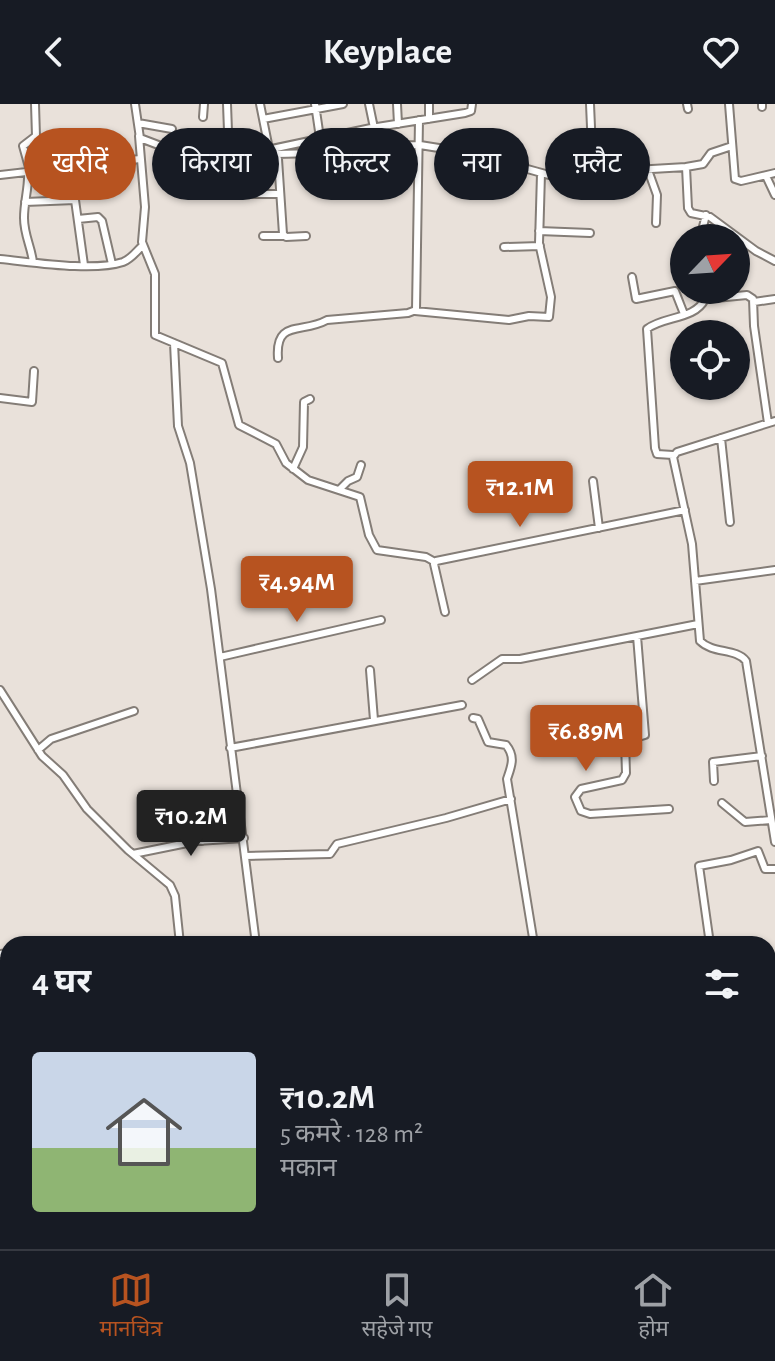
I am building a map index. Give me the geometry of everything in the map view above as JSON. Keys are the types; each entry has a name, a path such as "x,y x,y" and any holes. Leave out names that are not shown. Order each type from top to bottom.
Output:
{"street":[{"path":"35,104 35,128"},
{"path":"135,104 145,207 142,246 155,274 153,333 157,338 222,363 239,425 276,444 293,469 317,484 358,495 362,499 369,535 377,550 426,557 435,562 685,510"},
{"path":"203,117 204,104"},
{"path":"227,104 227,128"},
{"path":"260,104 266,128"},
{"path":"263,119 316,106 343,104"},
{"path":"369,104 374,128 469,112 472,104"},
{"path":"397,104 398,124"},
{"path":"429,104 429,119"},
{"path":"590,104 591,128"},
{"path":"729,104 737,180 775,173"},
{"path":"316,106 319,128"},
{"path":"415,311 419,120"},
{"path":"138,123 166,128"},
{"path":"139,136 152,141"},
{"path":"279,150 316,153 366,146 420,145 470,153 545,174"},
{"path":"650,170 703,164 711,153 732,146"},
{"path":"136,159 140,159"},
{"path":"686,167 689,210 693,214 706,215 775,261"},
{"path":"0,175 24,173"},
{"path":"278,358 278,341 285,331 316,327 327,320 415,311 509,320 529,316 547,319 550,316 551,297 540,246 541,174"},
{"path":"650,176 657,195 656,223"},
{"path":"766,176 775,195"},
{"path":"279,188 283,236"},
{"path":"33,262 32,250 27,243 25,202 73,199 77,203 84,265"},
{"path":"704,224 706,215"},
{"path":"78,219 98,217 102,221 112,264"},
{"path":"539,231 590,233"},
{"path":"263,236 306,236"},
{"path":"0,259 112,264 129,259 142,246"},
{"path":"504,247 540,246"},
{"path":"632,277 636,299 675,291 684,314"},
{"path":"702,304 647,329 657,454 673,455 772,422 754,326 754,302 750,295"},
{"path":"754,302 775,299"},
{"path":"174,343 178,426 190,463 220,657 255,936"},
{"path":"0,398 32,402 34,371"},
{"path":"293,469 302,451 304,402 310,399"},
{"path":"721,438 730,522"},
{"path":"673,455 692,544 700,639 704,646 741,655 746,661 775,842"},
{"path":"340,489 357,477 361,465"},
{"path":"593,481 599,528"},
{"path":"435,562 445,612"},
{"path":"695,581 775,570"},
{"path":"220,657 381,620"},
{"path":"472,680 502,659 520,659 698,624"},
{"path":"637,636 645,735 625,741 626,773 622,780 581,789 575,797 581,811 590,814 669,809"},
{"path":"370,670 374,720"},
{"path":"0,690 38,750 63,775 87,809 172,889 179,936"},
{"path":"230,748 462,705"},
{"path":"38,750 51,739 134,711"},
{"path":"473,718 478,719 489,743 506,745 510,749 513,764 507,779 533,936"},
{"path":"714,781 713,762 762,756"},
{"path":"186,796 201,798 203,841"},
{"path":"246,856 330,854 337,844 511,799"},
{"path":"722,803 745,822 771,820"},
{"path":"133,854 203,841 244,838"},
{"path":"709,936 699,866 758,851 765,869 775,869"}]}
